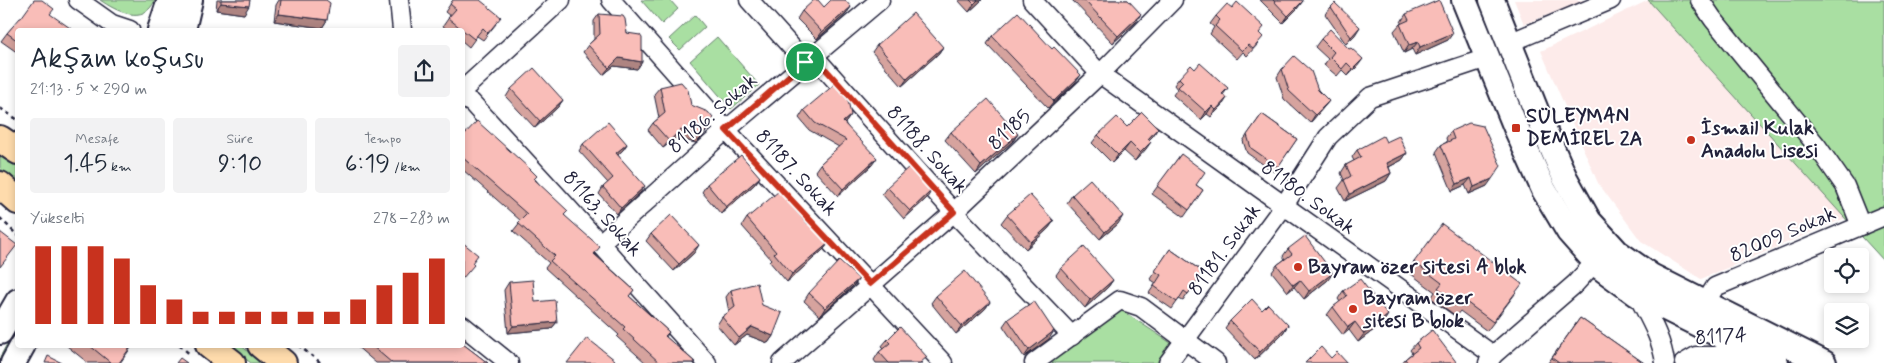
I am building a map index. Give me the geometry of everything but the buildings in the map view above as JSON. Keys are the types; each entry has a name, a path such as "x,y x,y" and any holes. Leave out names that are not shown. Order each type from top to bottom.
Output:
{"main road":[{"path":"161,28 170,0"},
{"path":"183,28 190,0"},
{"path":"1464,0 1544,190 1569,232 1595,262 1637,294 1769,359"},
{"path":"1492,0 1538,118 1566,178 1589,221 1617,252 1651,276 1824,363"},
{"path":"0,132 15,136"},
{"path":"0,139 15,148"},
{"path":"0,185 15,198"},
{"path":"0,332 15,306"},
{"path":"13,363 21,348"},
{"path":"213,348 232,363"}],"street":[{"path":"78,0 112,24 124,28"},
{"path":"399,0 402,28"},
{"path":"465,88 561,0"},
{"name":"81187. Sokak","path":"611,0 726,130 943,363"},
{"name":"81188. Sokak","path":"749,0 805,62 820,63 954,212 1072,336"},
{"name":"81186. Sokak","path":"599,244 726,130 880,0"},
{"name":"81180. Sokak","path":"1032,0 1100,74 1491,359"},
{"name":"81185","path":"782,363 954,212 1100,74 1173,0"},
{"path":"1509,43 1611,0"},
{"path":"1700,0 1713,19 1817,146 1845,186 1861,226"},
{"name":"81181. Sokak","path":"1168,363 1283,207 1328,137 1370,97 1487,58"},
{"name":"81163. Sokak","path":"465,99 472,104 707,363"},
{"name":"82009 Sokak","path":"1705,303 1715,287 1884,216"},
{"path":"1491,359 1575,284 1595,262"},
{"path":"1637,294 1655,328 1664,353 1665,363"},
{"path":"1034,363 1120,300 1141,307 1184,341 1216,363"},
{"path":"465,327 509,363"},
{"name":"81174","path":"1684,363 1696,356 1769,359"}],"path":[{"path":"0,108 15,118"},
{"path":"0,218 15,233"},
{"path":"302,348 321,363"}],"shaded area":[{"path":"1514,0 1588,0 1524,24"},
{"name":"İsmail Kulak Anadolu Lisesi","path":"1649,0 1848,217 1701,279 1641,241 1598,183 1541,51"}],"green space":[{"path":"100,0 155,0 144,13 129,14"},
{"path":"641,0 670,0 678,9 662,24"},
{"path":"1648,0 1884,0 1884,261 1862,237"},
{"path":"695,15 705,27 680,50 669,39"},
{"path":"717,37 759,85 731,109 690,61"},
{"path":"0,152 15,163 15,182 0,168"},
{"path":"1121,310 1174,345 1160,363 1042,363"},
{"path":"15,329 15,340 2,363 0,363 0,357"},
{"path":"231,348 244,348 263,363 251,363"}],"place":[{"name":"SÜLEYMAN DEMİREL 2A","path":"1516,128"},
{"name":"İsmail Kulak Anadolu Lisesi","path":"1691,140"},
{"name":"Bayram özer sitesi A blok","path":"1298,267"},
{"name":"Bayram özer sitesi B blok","path":"1353,309"}],"route":[{"path":"805,62 820,63 954,212 870,284 726,130 805,62"}]}
